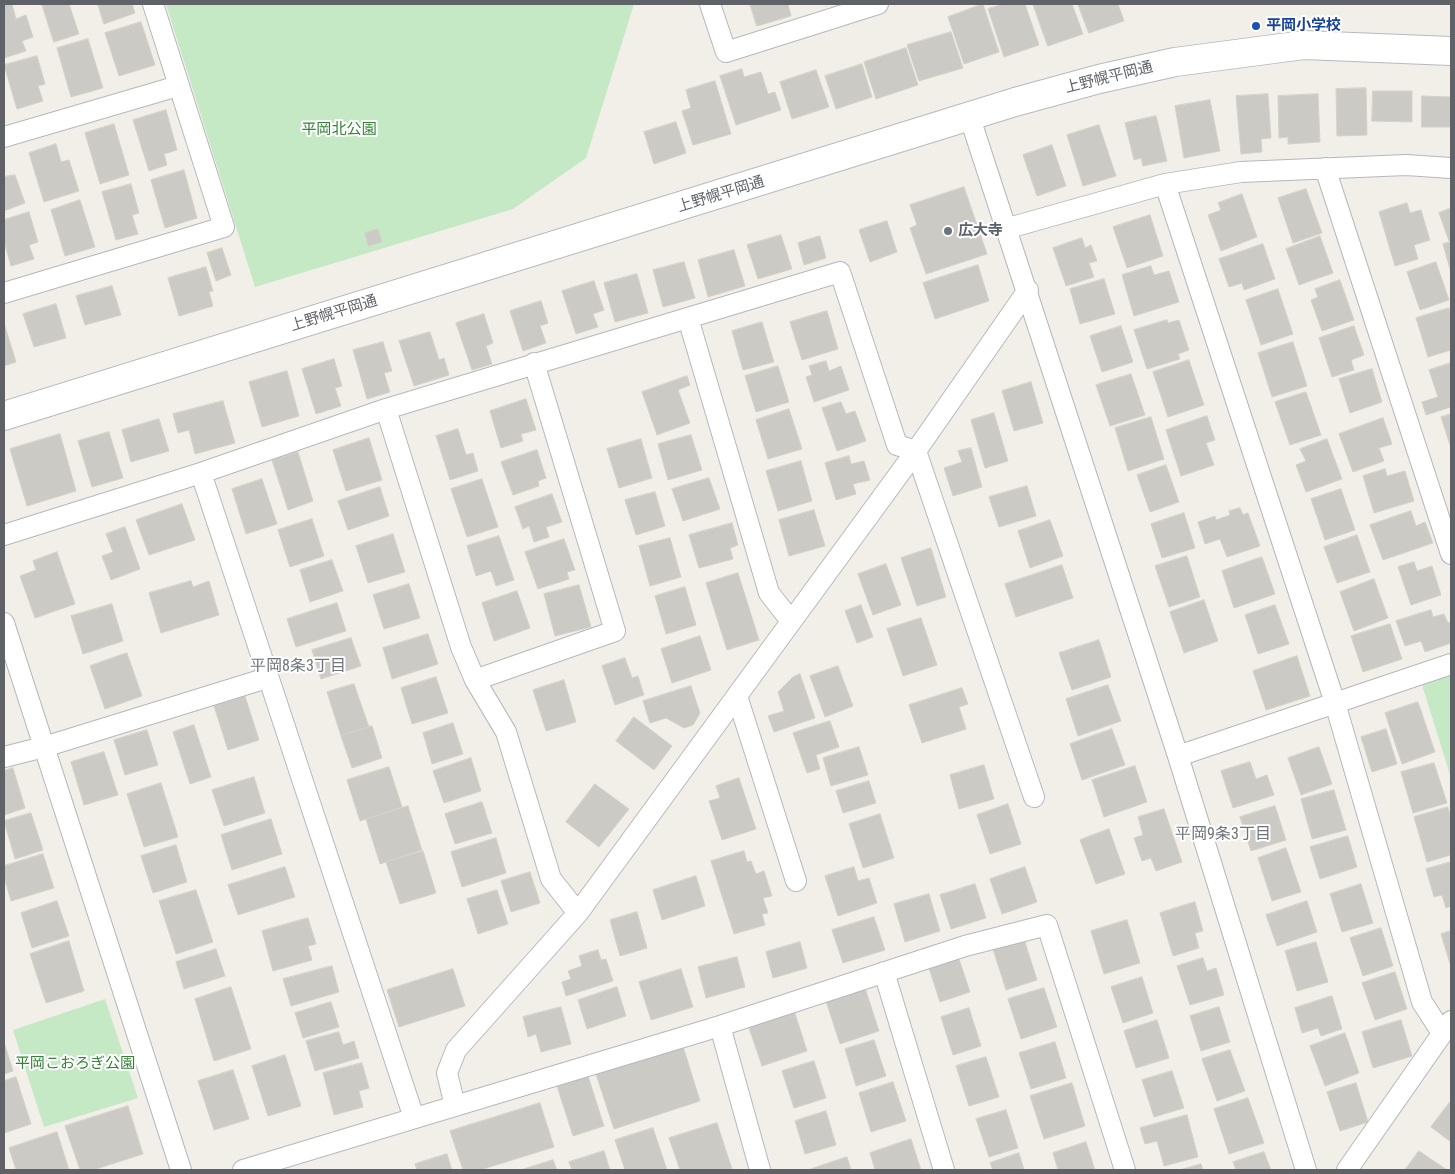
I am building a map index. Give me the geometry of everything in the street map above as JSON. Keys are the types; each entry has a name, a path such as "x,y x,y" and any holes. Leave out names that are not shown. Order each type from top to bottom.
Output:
{"street":[{"path":"4,293 224,227 153,4"},
{"path":"710,4 726,52 878,4"},
{"name":"上野幌平岡通","path":"4,416 1099,79 1175,62 1304,45 1451,50"},
{"path":"4,137 178,86"},
{"path":"970,118 1005,229 1028,290 1178,756 1306,1170"},
{"path":"1005,229 1165,184 1241,172 1406,165 1451,168"},
{"path":"1325,168 1451,554"},
{"path":"1165,184 1335,703 1422,1002 1447,1027 1347,1170"},
{"path":"4,535 201,473 386,409 840,272 897,444 916,451"},
{"path":"456,1106 447,1073 456,1050 578,913 916,451 1028,290"},
{"path":"688,318 769,593 791,621"},
{"path":"475,680 615,631 534,363"},
{"path":"386,409 461,647 475,680 506,732 551,879 578,913"},
{"path":"916,451 1034,797"},
{"path":"201,473 267,678 414,1118"},
{"path":"4,623 181,1170"},
{"path":"1178,756 1451,664"},
{"path":"4,757 44,747 267,678"},
{"path":"737,696 796,881"},
{"path":"243,1170 720,1026 965,946 1047,926 1125,1170"},
{"path":"884,972 944,1170"},
{"path":"720,1026 760,1170"}],"green space":[{"name":"平岡北公園","path":"166,4 634,4 586,158 513,209 255,287"},
{"path":"1451,664 1451,778 1419,675"},
{"name":"平岡こおろぎ公園","path":"105,999 138,1098 44,1127 13,1030"}],"building":[{"path":"4,4 12,4 16,19 26,15 33,37 22,41 26,51 4,58"},
{"path":"42,4 69,4 79,34 54,42"},
{"path":"98,4 132,4 135,13 104,24"},
{"path":"750,4 788,4 791,16 757,26"},
{"path":"983,4 999,52 964,64 948,17"},
{"path":"1004,4 1025,4 1039,45 1004,57 988,9"},
{"path":"1033,4 1072,4 1083,34 1048,46"},
{"path":"1078,4 1118,4 1124,21 1089,33"},
{"path":"141,22 155,65 119,76 105,33"},
{"path":"951,32 963,68 919,81 907,45"},
{"path":"88,39 103,88 71,97 57,48"},
{"path":"906,48 918,85 876,99 864,62"},
{"path":"37,56 45,84 38,86 43,101 17,109 4,65"},
{"path":"862,64 872,97 836,109 825,76"},
{"path":"742,69 744,77 761,72 768,94 775,92 781,110 736,125 720,76"},
{"path":"816,70 829,107 792,119 780,82"},
{"path":"715,81 731,134 693,145 682,111 691,108 686,90"},
{"path":"1366,88 1367,135 1337,136 1336,89"},
{"path":"1373,91 1412,91 1412,122 1372,121"},
{"path":"1268,94 1271,138 1261,139 1262,152 1241,154 1236,96"},
{"path":"1318,94 1320,142 1288,144 1288,137 1279,138 1278,96"},
{"path":"1422,96 1451,97 1451,127 1422,127"},
{"path":"1210,100 1220,151 1184,158 1175,106"},
{"path":"166,110 177,150 164,154 167,165 149,171 133,120"},
{"path":"1156,116 1167,161 1143,166 1141,158 1134,160 1125,123"},
{"path":"676,122 686,153 654,164 644,132"},
{"path":"114,124 129,175 100,184 85,133"},
{"path":"1099,125 1116,176 1083,186 1067,135"},
{"path":"56,144 61,162 69,160 79,191 44,202 29,153"},
{"path":"1052,145 1066,186 1037,196 1023,155"},
{"path":"184,170 197,218 165,228 151,180"},
{"path":"15,175 25,203 4,211 4,177"},
{"path":"131,184 139,213 132,215 138,234 116,240 102,192"},
{"path":"964,187 987,254 926,274 910,228 917,225 910,205"},
{"path":"1306,189 1322,233 1293,243 1278,198"},
{"path":"1242,194 1257,237 1221,251 1208,215 1221,210 1218,203"},
{"path":"80,200 95,247 65,256 51,210"},
{"path":"1407,203 1410,213 1421,210 1430,240 1414,245 1418,259 1395,266 1379,212"},
{"path":"1451,208 1451,241 1449,241 1439,213"},
{"path":"29,212 38,242 29,245 34,259 11,266 4,241 4,220"},
{"path":"1150,215 1163,256 1127,268 1113,227"},
{"path":"887,221 897,252 870,262 859,230"},
{"path":"378,229 382,242 368,246 365,233"},
{"path":"781,235 792,269 758,279 747,245"},
{"path":"820,236 826,258 804,265 798,243"},
{"path":"1320,236 1333,273 1299,285 1286,249"},
{"path":"1082,238 1085,248 1091,245 1097,261 1089,263 1094,277 1066,286 1053,248"},
{"path":"1451,242 1451,273 1443,244"},
{"path":"1263,244 1275,279 1244,290 1242,283 1229,287 1219,259"},
{"path":"222,248 231,275 216,281 207,253"},
{"path":"734,250 745,286 708,297 698,260"},
{"path":"684,262 695,298 663,307 653,270"},
{"path":"1436,262 1449,300 1420,310 1407,272"},
{"path":"978,265 989,301 935,319 923,283"},
{"path":"1151,266 1154,275 1169,271 1179,302 1134,316 1122,275"},
{"path":"206,267 213,291 209,292 213,306 179,316 168,278"},
{"path":"637,274 648,313 615,322 604,283"},
{"path":"1104,279 1115,314 1080,324 1070,289"},
{"path":"1340,280 1354,320 1322,331 1311,300 1318,297 1315,289"},
{"path":"594,281 604,310 593,314 598,327 576,334 562,291"},
{"path":"112,286 121,315 85,325 76,296"},
{"path":"1278,289 1293,334 1261,345 1246,300"},
{"path":"541,301 548,323 540,326 546,343 523,351 510,311"},
{"path":"56,304 66,338 34,347 23,314"},
{"path":"1449,308 1451,316 1451,350 1428,357 1416,318"},
{"path":"827,311 838,349 802,360 790,322"},
{"path":"484,314 493,343 486,346 492,364 472,370 456,323"},
{"path":"1167,320 1168,323 1179,320 1189,350 1178,354 1180,359 1147,369 1134,330"},
{"path":"762,322 774,362 743,370 732,331"},
{"path":"4,323 16,362 4,366"},
{"path":"1121,326 1133,362 1102,372 1090,336"},
{"path":"1354,326 1364,355 1351,360 1354,370 1332,377 1319,338"},
{"path":"430,332 439,360 444,358 449,375 414,386 399,341"},
{"path":"383,342 392,371 384,373 390,392 367,399 353,350"},
{"path":"1293,342 1307,386 1272,397 1258,353"},
{"path":"334,359 342,386 335,388 341,406 316,414 302,369"},
{"path":"1189,360 1204,405 1168,417 1153,372"},
{"path":"826,361 829,371 841,366 849,390 814,402 806,377 812,375 809,366"},
{"path":"1451,363 1451,407 1426,415 1422,402 1438,397 1429,370"},
{"path":"778,366 789,402 756,412 745,376"},
{"path":"1372,369 1382,402 1350,413 1339,379"},
{"path":"287,371 299,416 262,427 249,382"},
{"path":"1131,374 1145,415 1110,426 1096,385"},
{"path":"687,376 690,385 678,390 690,423 657,435 642,392"},
{"path":"1031,382 1043,423 1014,431 1002,391"},
{"path":"1306,392 1321,435 1290,445 1275,402"},
{"path":"526,399 536,430 521,434 523,441 501,448 490,411"},
{"path":"223,401 235,443 195,454 189,430 178,433 173,414"},
{"path":"841,402 846,414 855,411 866,441 837,451 822,408"},
{"path":"789,409 802,449 768,459 756,420"},
{"path":"994,413 1008,461 985,468 971,420"},
{"path":"1451,414 1451,448 1441,417"},
{"path":"1207,416 1215,440 1206,443 1214,465 1181,476 1166,430"},
{"path":"1151,417 1164,459 1128,471 1115,428"},
{"path":"1383,418 1392,444 1379,448 1384,461 1353,472 1339,434"},
{"path":"159,419 169,451 131,462 122,430"},
{"path":"458,429 466,455 473,453 478,471 450,480 436,436"},
{"path":"109,432 123,478 92,487 78,441"},
{"path":"60,434 76,491 27,506 10,449"},
{"path":"691,435 702,470 668,480 658,444"},
{"path":"369,438 382,480 346,491 333,450"},
{"path":"641,439 652,478 619,488 607,449"},
{"path":"1327,439 1342,479 1306,492 1296,465 1306,461 1300,449"},
{"path":"971,448 982,487 953,496 944,468 962,462 958,451"},
{"path":"537,450 546,478 538,481 539,486 513,495 501,462"},
{"path":"298,452 313,501 288,510 272,460"},
{"path":"849,456 851,464 864,461 870,480 853,484 856,494 836,500 825,463"},
{"path":"801,461 812,501 778,511 766,471"},
{"path":"1166,465 1179,502 1150,512 1137,475"},
{"path":"1385,469 1387,476 1405,471 1414,501 1374,513 1363,476"},
{"path":"709,478 720,509 683,521 672,489"},
{"path":"262,479 277,524 246,534 232,489"},
{"path":"482,479 498,527 467,537 451,489"},
{"path":"1027,486 1036,516 999,527 989,497"},
{"path":"380,487 389,516 348,530 338,501"},
{"path":"1341,489 1355,530 1325,540 1311,499"},
{"path":"655,492 665,526 636,535 625,500"},
{"path":"552,494 562,522 546,527 549,537 534,542 529,526 523,529 515,507"},
{"path":"182,504 195,540 149,555 136,520"},
{"path":"1240,508 1243,515 1248,513 1260,546 1227,557 1220,539 1205,544 1198,522 1215,516 1216,520 1230,515 1229,511"},
{"path":"814,510 825,546 789,556 779,520"},
{"path":"1411,511 1416,526 1425,522 1433,543 1383,560 1370,525"},
{"path":"1184,513 1195,548 1162,558 1151,524"},
{"path":"312,519 324,556 290,567 278,530"},
{"path":"1050,520 1063,556 1030,568 1018,531"},
{"path":"732,523 738,545 730,548 733,559 699,568 689,535"},
{"path":"125,527 140,569 111,580 102,556 113,552 106,534"},
{"path":"393,534 405,572 368,583 356,546"},
{"path":"1357,535 1370,572 1337,583 1324,547"},
{"path":"499,536 514,580 496,586 491,571 476,576 467,546"},
{"path":"670,538 681,577 650,586 639,546"},
{"path":"564,539 575,570 567,572 569,579 538,589 525,552"},
{"path":"931,548 946,597 917,606 901,558"},
{"path":"57,552 75,604 35,618 20,576 36,570 33,561"},
{"path":"1187,556 1200,597 1169,607 1155,566"},
{"path":"1262,557 1275,594 1234,608 1222,571"},
{"path":"332,560 343,591 310,602 300,570"},
{"path":"1414,562 1417,571 1432,566 1441,595 1411,605 1398,567"},
{"path":"886,564 901,605 873,615 858,574"},
{"path":"1062,565 1073,598 1016,617 1005,584"},
{"path":"738,573 759,640 727,650 706,583"},
{"path":"1374,579 1388,618 1354,631 1340,592"},
{"path":"191,581 193,587 209,581 219,615 161,633 149,593"},
{"path":"409,584 420,618 384,629 373,595"},
{"path":"579,585 591,627 555,636 544,594"},
{"path":"685,587 696,625 666,634 655,596"},
{"path":"517,591 530,628 494,641 482,603"},
{"path":"1204,600 1218,641 1184,653 1170,612"},
{"path":"337,603 346,631 296,647 287,619"},
{"path":"112,604 123,641 83,654 71,616"},
{"path":"861,605 873,637 857,643 845,611"},
{"path":"1275,605 1289,644 1258,654 1245,615"},
{"path":"1431,610 1433,617 1444,614 1448,623 1451,622 1451,643 1425,652 1421,641 1405,646 1396,621"},
{"path":"921,618 937,665 903,676 887,629"},
{"path":"1390,624 1402,659 1363,672 1351,636"},
{"path":"428,634 438,664 392,679 383,648"},
{"path":"700,636 711,670 672,683 661,649"},
{"path":"351,638 361,666 321,679 312,650"},
{"path":"1099,640 1111,677 1072,690 1059,653"},
{"path":"127,653 142,696 105,709 90,666"},
{"path":"1297,656 1310,696 1266,710 1253,671"},
{"path":"625,658 632,678 638,676 644,695 615,705 602,666"},
{"path":"838,666 853,706 825,717 810,676"},
{"path":"800,674 815,718 774,732 768,716 784,711 778,692 793,677"},
{"path":"436,677 448,713 412,724 401,688"},
{"path":"564,680 576,722 546,731 533,690"},
{"path":"354,684 369,727 341,736 327,692"},
{"path":"1108,685 1121,721 1078,736 1066,699"},
{"path":"691,686 700,713 693,725 684,728 666,718 650,723 643,701"},
{"path":"962,688 968,704 959,707 966,729 922,743 909,705"},
{"path":"245,696 259,740 228,750 214,706"},
{"path":"1418,702 1435,752 1402,764 1385,713"},
{"path":"634,717 672,746 654,770 616,741"},
{"path":"830,721 839,747 816,755 820,769 807,773 793,733"},
{"path":"453,723 463,754 432,764 423,733"},
{"path":"194,725 211,777 190,784 173,732"},
{"path":"372,726 382,758 352,768 341,736"},
{"path":"1112,729 1125,765 1082,780 1070,744"},
{"path":"1386,729 1397,764 1372,772 1361,737"},
{"path":"147,730 158,765 125,775 114,740"},
{"path":"859,747 868,775 831,786 823,758"},
{"path":"1319,747 1332,784 1301,795 1288,758"},
{"path":"104,752 118,795 84,805 71,762"},
{"path":"471,758 481,791 444,803 433,771"},
{"path":"1250,762 1256,779 1267,775 1274,795 1233,808 1221,771"},
{"path":"1434,763 1447,803 1413,813 1401,772"},
{"path":"984,765 994,799 959,809 950,775"},
{"path":"1135,766 1147,802 1104,817 1092,780"},
{"path":"389,767 402,807 360,821 347,780"},
{"path":"13,768 25,808 4,815 4,771"},
{"path":"254,777 265,813 224,826 212,790"},
{"path":"739,778 756,829 722,840 709,801 720,798 716,786"},
{"path":"869,781 876,803 843,813 836,791"},
{"path":"161,783 178,837 144,847 127,794"},
{"path":"595,784 629,809 599,847 566,822"},
{"path":"1334,790 1346,830 1312,839 1301,799"},
{"path":"482,802 492,833 455,844 445,814"},
{"path":"1008,804 1021,844 990,854 977,815"},
{"path":"408,806 422,850 380,864 366,819"},
{"path":"1275,806 1286,840 1251,851 1240,817"},
{"path":"1448,807 1451,819 1451,855 1427,862 1414,817"},
{"path":"1164,809 1182,862 1156,871 1151,858 1142,861 1134,838 1143,835 1138,817"},
{"path":"31,813 43,850 15,859 4,821"},
{"path":"880,814 894,858 863,868 849,824"},
{"path":"271,819 282,854 232,870 221,835"},
{"path":"1109,829 1125,874 1096,884 1080,840"},
{"path":"1348,836 1357,867 1320,879 1310,847"},
{"path":"496,838 506,873 462,887 451,852"},
{"path":"176,845 187,882 153,893 141,856"},
{"path":"1286,848 1301,892 1272,901 1258,858"},
{"path":"423,851 436,893 400,904 386,862"},
{"path":"744,851 747,862 751,861 756,874 764,871 772,896 763,898 768,913 762,914 765,925 734,934 711,861"},
{"path":"43,854 54,888 11,901 4,877 4,866"},
{"path":"1451,862 1451,906 1446,908 1442,895 1434,897 1426,869"},
{"path":"285,867 295,897 238,915 228,885"},
{"path":"854,867 858,881 869,878 877,903 838,916 825,876"},
{"path":"1025,867 1037,902 1002,914 990,879"},
{"path":"530,872 540,903 511,912 501,881"},
{"path":"696,876 705,906 662,920 653,890"},
{"path":"975,884 986,918 951,929 940,895"},
{"path":"1361,884 1373,923 1342,932 1330,894"},
{"path":"196,890 213,942 176,954 159,901"},
{"path":"497,890 508,924 478,934 467,899"},
{"path":"929,894 940,931 905,942 894,904"},
{"path":"57,901 69,936 32,948 21,913"},
{"path":"1307,901 1317,932 1277,946 1266,915"},
{"path":"1195,902 1203,931 1195,933 1199,948 1173,956 1160,913"},
{"path":"637,912 647,948 620,956 610,920"},
{"path":"874,917 885,950 843,963 832,930"},
{"path":"308,918 316,944 308,946 312,960 273,971 262,931"},
{"path":"1127,920 1140,963 1104,974 1091,931"},
{"path":"1381,928 1393,966 1363,976 1350,938"},
{"path":"1451,931 1451,967 1441,934"},
{"path":"1024,939 1037,980 1006,990 993,949"},
{"path":"69,941 84,991 46,1003 30,954"},
{"path":"800,942 807,968 773,978 766,952"},
{"path":"1316,942 1328,982 1297,991 1285,951"},
{"path":"216,949 225,976 184,989 176,962"},
{"path":"598,950 601,960 606,959 613,981 566,996 562,982 571,979 568,971 582,966 579,956"},
{"path":"957,953 970,992 940,1002 927,962"},
{"path":"737,957 745,987 706,998 698,967"},
{"path":"1203,958 1207,971 1216,968 1224,995 1190,1005 1177,966"},
{"path":"332,966 339,992 291,1006 283,979"},
{"path":"453,969 465,1006 399,1027 387,990"},
{"path":"681,969 693,1007 651,1020 639,982"},
{"path":"1395,972 1407,1009 1375,1020 1362,983"},
{"path":"1142,977 1153,1013 1123,1023 1111,987"},
{"path":"231,987 251,1049 214,1061 195,999"},
{"path":"617,987 626,1016 587,1029 578,1000"},
{"path":"865,988 879,1031 840,1044 826,1001"},
{"path":"1044,988 1057,1027 1021,1039 1008,999"},
{"path":"1332,996 1342,1029 1321,1036 1318,1028 1302,1033 1295,1008"},
{"path":"331,1002 339,1027 303,1038 295,1013"},
{"path":"561,1007 571,1044 541,1052 536,1034 528,1037 523,1017"},
{"path":"793,1007 807,1051 762,1066 747,1022"},
{"path":"1219,1007 1230,1042 1201,1051 1190,1016"},
{"path":"969,1008 981,1046 953,1055 941,1017"},
{"path":"1157,1020 1169,1058 1136,1068 1124,1031"},
{"path":"1401,1020 1412,1056 1373,1068 1362,1032"},
{"path":"339,1032 343,1045 354,1041 359,1058 315,1071 306,1041"},
{"path":"1345,1033 1359,1073 1325,1086 1310,1046"},
{"path":"874,1040 886,1076 856,1086 845,1049"},
{"path":"4,1042 13,1071 4,1074"},
{"path":"1055,1042 1066,1078 1031,1089 1019,1053"},
{"path":"682,1043 700,1101 614,1129 595,1071"},
{"path":"1230,1050 1245,1091 1217,1101 1202,1059"},
{"path":"285,1055 301,1106 268,1116 252,1066"},
{"path":"986,1057 999,1097 969,1106 956,1066"},
{"path":"814,1061 826,1098 794,1108 782,1071"},
{"path":"362,1063 369,1088 359,1091 363,1107 334,1115 323,1073"},
{"path":"233,1070 249,1119 214,1130 198,1081"},
{"path":"1172,1071 1184,1108 1154,1117 1142,1080"},
{"path":"588,1076 604,1126 573,1136 557,1086"},
{"path":"16,1077 31,1124 4,1133 4,1081"},
{"path":"893,1082 906,1121 871,1132 859,1093"},
{"path":"1072,1083 1085,1126 1044,1139 1030,1096"},
{"path":"1356,1083 1368,1122 1340,1131 1327,1092"},
{"path":"1248,1098 1264,1143 1229,1154 1214,1109"},
{"path":"540,1103 554,1147 480,1170 463,1170 450,1131"},
{"path":"1451,1103 1451,1142 1431,1127"},
{"path":"128,1106 143,1154 93,1170 80,1170 65,1126"},
{"path":"1006,1110 1018,1148 989,1157 976,1119"},
{"path":"826,1111 836,1145 805,1154 795,1121"},
{"path":"1187,1115 1198,1157 1164,1166 1157,1141 1145,1144 1140,1128"},
{"path":"717,1123 732,1169 680,1170 669,1138"},
{"path":"653,1128 667,1170 625,1170 615,1140"},
{"path":"57,1132 69,1170 16,1170 9,1148"},
{"path":"911,1139 921,1170 875,1170 870,1153"},
{"path":"1086,1142 1095,1170 1058,1170 1053,1153"},
{"path":"604,1151 610,1170 572,1170 569,1162"},
{"path":"1419,1151 1447,1170 1405,1170"},
{"path":"1264,1152 1271,1170 1236,1170 1233,1162"},
{"path":"1019,1153 1024,1170 993,1170 990,1163"},
{"path":"447,1154 452,1170 417,1170 415,1164"},
{"path":"847,1157 851,1170 808,1170"},
{"path":"553,1160 557,1170 521,1170"},
{"path":"1201,1164 1203,1170 1180,1170"}],"place":[{"name":"平岡小学校","path":"1256,26"},
{"name":"広大寺","path":"948,231"}],"district":[{"name":"平岡8条3丁目","path":"298,667"},
{"name":"平岡9条3丁目","path":"1223,835"}]}
